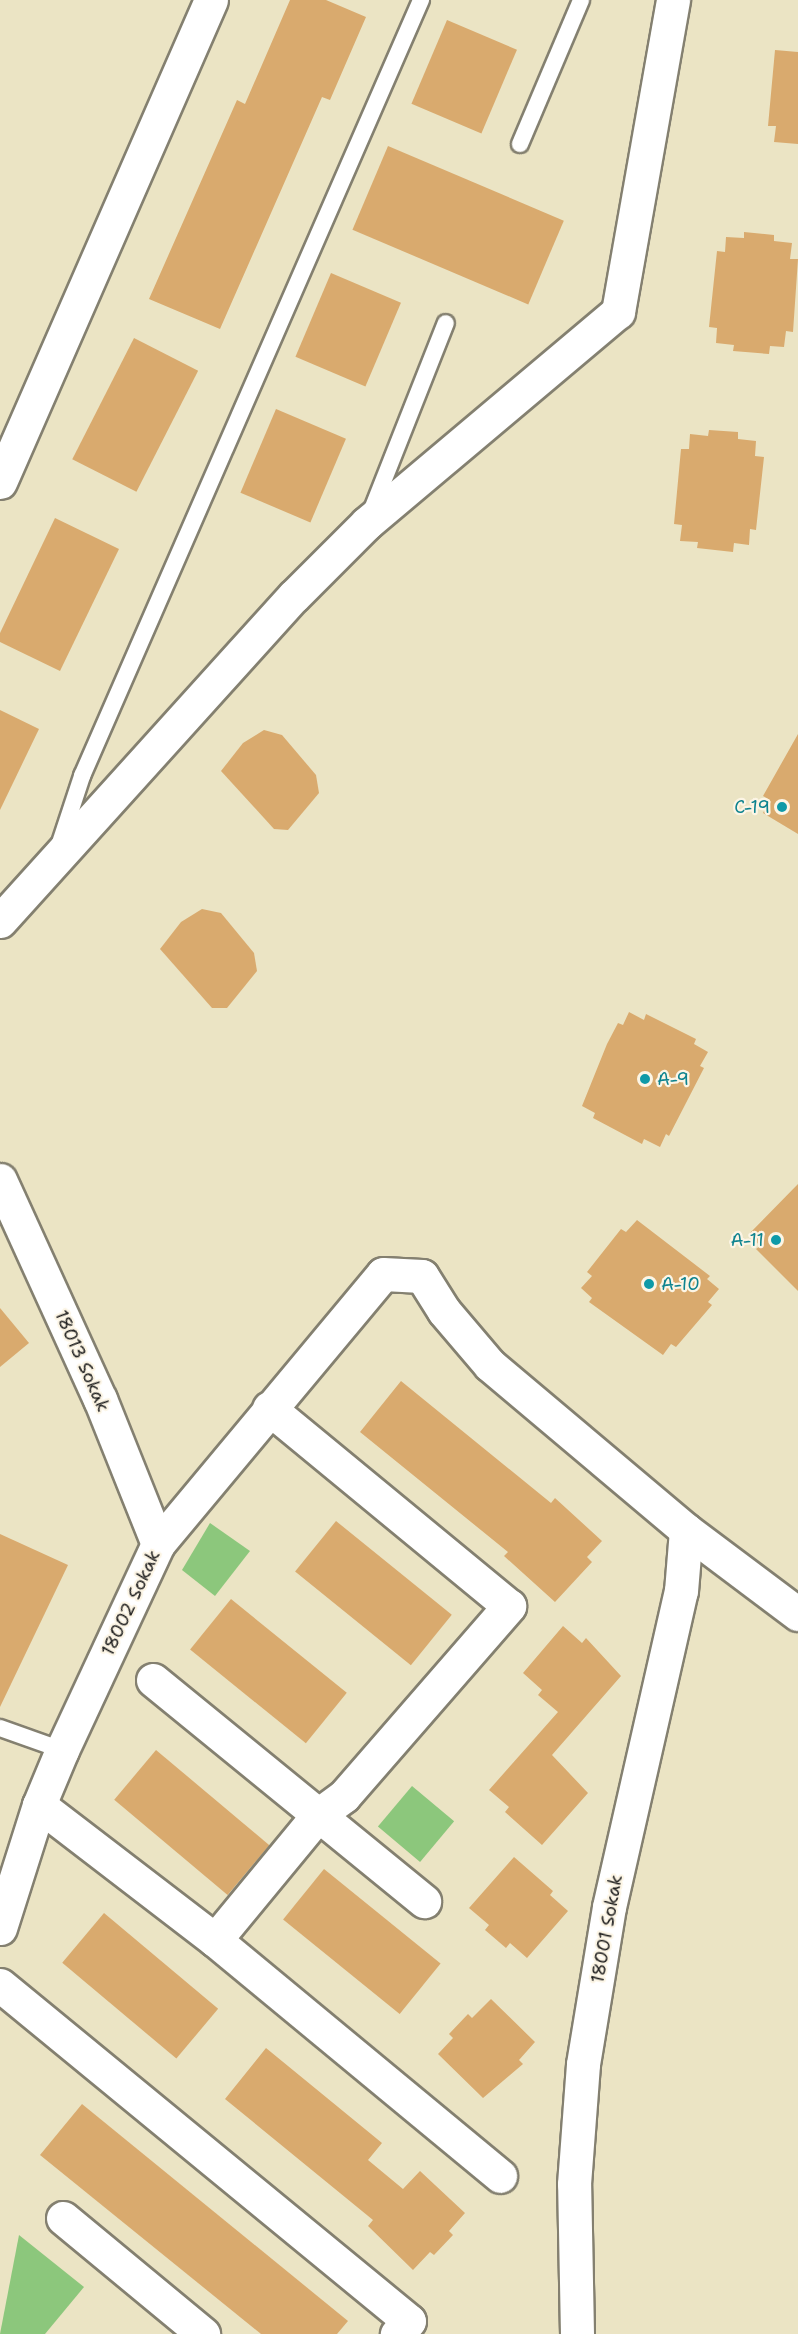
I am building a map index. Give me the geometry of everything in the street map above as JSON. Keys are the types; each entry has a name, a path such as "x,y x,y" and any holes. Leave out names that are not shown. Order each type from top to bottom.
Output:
{"street":[{"path":"0,482 211,0"},
{"path":"0,921 294,597 367,523 618,312 673,0"},
{"name":"18013 Sokak","path":"1,1184 100,1399 158,1544"},
{"name":"18002 Sokak","path":"0,1928 39,1805 62,1750 158,1544 383,1274 422,1276 444,1311 490,1365 686,1530"},
{"path":"215,1940 318,1815 344,1796 508,1606 269,1408"},
{"path":"686,1530 798,1614"},
{"name":"18001 Sokak","path":"577,2334 574,2184 583,2064 609,1907 681,1591 686,1530"},
{"path":"153,1680 424,1901"},
{"path":"39,1805 215,1940 500,2176"},
{"path":"0,1985 409,2321 397,2334"},
{"path":"63,2218 202,2334"}],"lane":[{"path":"54,861 86,765 421,0"},
{"path":"520,144 581,0"},
{"path":"367,523 446,323"},
{"path":"0,1728 62,1750"}],"green space":[{"path":"210,1523 250,1551 215,1596 182,1570"},
{"path":"412,1786 454,1821 420,1862 378,1827"},
{"path":"19,2235 84,2287 45,2334 0,2334"}],"building":[{"path":"290,0 326,0 366,17 330,100 322,97 220,329 149,299 237,100 245,104"},
{"path":"447,20 517,50 481,133 411,104"},
{"path":"775,50 798,52 798,144 774,142 776,126 768,126"},
{"path":"388,146 564,221 528,304 352,230"},
{"path":"744,232 774,235 774,241 792,243 790,259 798,259 793,332 786,331 784,347 770,346 769,354 733,351 734,345 716,343 717,328 709,327 717,251 725,252 726,237 744,238"},
{"path":"331,273 401,303 365,386 295,357"},
{"path":"134,338 198,371 136,492 72,459"},
{"path":"276,409 346,439 310,522 240,493"},
{"path":"709,430 738,432 738,439 756,441 755,456 764,457 756,530 750,529 749,545 734,543 733,552 697,548 698,542 680,541 682,525 674,524 681,449 689,449 690,434 708,436"},
{"path":"55,518 119,549 60,671 0,642 0,633"},
{"path":"0,710 39,729 0,810"},
{"path":"264,730 282,735 316,775 319,793 288,830 274,829 221,771 243,743"},
{"name":"C-19","path":"798,734 798,834 763,813 770,800 763,796"},
{"path":"202,909 221,913 254,953 257,971 227,1008 212,1008 160,949 181,922"},
{"name":"A-9","path":"629,1012 644,1020 646,1014 696,1039 694,1044 708,1052 700,1066 704,1068 669,1136 666,1134 660,1147 644,1139 642,1144 593,1118 595,1113 582,1106 607,1044 618,1023 623,1025"},
{"name":"A-11","path":"798,1184 798,1291 756,1249 760,1246 749,1234"},
{"name":"A-10","path":"637,1220 710,1276 707,1279 719,1289 708,1302 712,1305 676,1347 671,1344 663,1355 589,1302 592,1298 581,1288 592,1276 587,1272 621,1229 626,1232"},
{"path":"0,1308 29,1343 0,1367"},
{"path":"401,1381 551,1503 555,1498 602,1541 587,1557 592,1562 555,1602 504,1556 508,1552 360,1432"},
{"path":"336,1521 452,1615 411,1665 295,1572"},
{"path":"0,1534 68,1565 0,1707"},
{"path":"231,1599 347,1693 306,1743 190,1650"},
{"path":"563,1626 582,1643 586,1638 621,1676 552,1755 588,1793 542,1845 505,1812 509,1807 489,1790 558,1712 538,1695 542,1690 523,1673"},
{"path":"156,1750 269,1845 228,1895 114,1800"},
{"path":"514,1857 553,1891 550,1895 568,1911 527,1958 510,1943 506,1948 485,1930 489,1925 469,1908"},
{"path":"324,1869 441,1963 400,2014 283,1920"},
{"path":"104,1913 218,2009 176,2059 62,1963"},
{"path":"491,1999 535,2042 519,2060 523,2064 483,2098 438,2054 453,2038 449,2034 468,2014 472,2018"},
{"path":"266,2048 382,2143 368,2160 403,2189 420,2171 465,2213 449,2231 453,2235 434,2255 430,2252 413,2270 368,2226 373,2220 225,2099"},
{"path":"82,2104 348,2321 337,2334 261,2334 40,2155"}],"place":[{"name":"C-19","path":"782,807"},
{"name":"A-9","path":"645,1079"},
{"name":"A-11","path":"776,1240"},
{"name":"A-10","path":"649,1284"}]}
